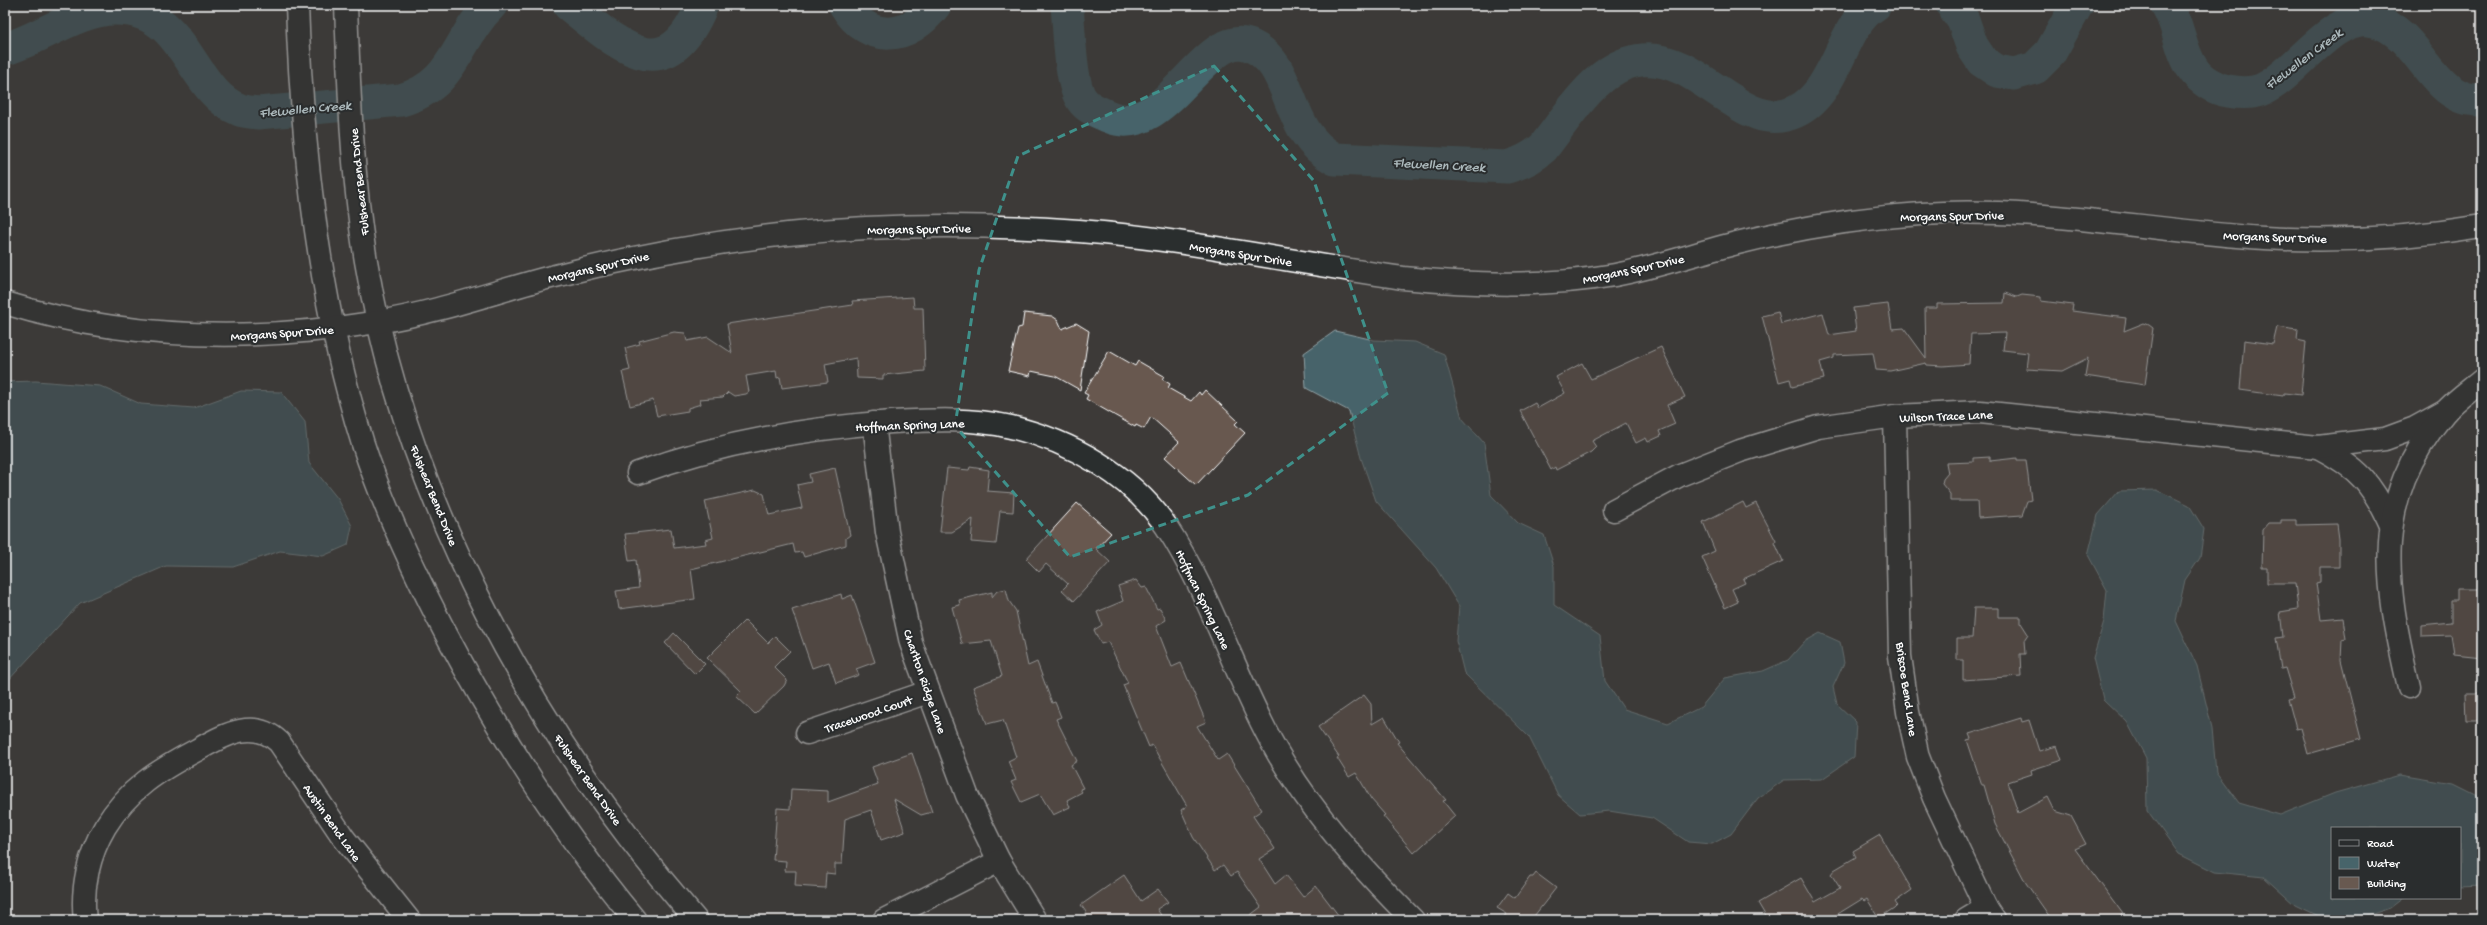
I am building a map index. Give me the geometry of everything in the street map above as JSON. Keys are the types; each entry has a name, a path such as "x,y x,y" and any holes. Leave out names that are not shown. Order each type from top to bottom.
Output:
{"street":[{"path":"298,5 299,48 310,178 334,328 364,446 395,527 436,614 481,697 528,775 589,862 635,920"},
{"name":"Fulshear Bend Drive","path":"346,5 354,173 366,262 378,322 402,409 419,457 465,567 492,621 549,721 620,825 696,920"},
{"name":"Morgans Spur Drive","path":"5,303 98,324 162,333 227,336 334,328 408,317 595,266 652,254 722,242 848,229 972,227 1082,231 1403,278 1456,283 1518,285 1564,282 1618,274 1798,229 1856,220 1922,214 1985,212 2045,216 2266,238 2371,238 2482,226"},
{"path":"2409,687 2393,614 2388,575 2391,526 2398,496 2409,468 2425,438 2446,410 2482,380"},
{"name":"Wilson Trace Lane","path":"1614,510 1680,475 1740,451 1818,427 1895,416 1980,412 2318,447 2385,439 2415,428 2446,410"},
{"name":"Briscoe Bend Lane","path":"1895,416 1900,656 1908,712 1918,757 1934,798 1990,914"},
{"name":"Hoffman Spring Lane","path":"638,472 682,456 811,430 874,424 959,420 1011,427 1058,442 1096,462 1136,492 1165,524 1194,573 1252,702 1280,757 1308,799 1353,857 1413,920"},
{"name":"Charlton Ridge Lane","path":"874,424 887,532 897,585 911,643 967,794 999,861 1035,920"},
{"name":"Wilson Trace Lane","path":"2318,447 2345,461 2365,479 2379,499 2391,526"},
{"name":"Tracewood Court","path":"807,733 928,692"},
{"name":"Austin Bend Lane","path":"85,920 86,887 92,856 106,826 122,803 141,784 165,767 232,732 254,730 266,733 279,742 343,837 409,920"},
{"path":"884,920 999,861"},
{"path":"1966,920 1990,914"}],"highlighted area":[{"path":"1214,66 1314,181 1388,393 1248,495 1070,557 955,426 979,270 1018,156"}],"water":[{"path":"1335,331 1374,340 1415,342 1444,354 1462,418 1484,443 1491,495 1518,523 1544,535 1554,566 1554,605 1600,636 1605,681 1624,709 1668,723 1701,707 1725,678 1763,671 1788,660 1804,642 1820,633 1840,642 1844,663 1833,687 1837,704 1856,722 1854,757 1822,779 1784,780 1758,798 1731,834 1712,844 1688,842 1652,818 1609,811 1580,814 1558,795 1529,737 1464,673 1456,641 1459,606 1436,568 1376,501 1361,458 1349,411 1306,388 1304,353"},
{"path":"36,381 100,386 141,404 194,408 241,391 281,392 305,422 309,463 338,499 352,526 348,545 323,556 280,551 233,567 166,566 80,603 5,684 5,382"},
{"path":"2157,490 2189,505 2204,529 2200,558 2185,580 2176,621 2197,666 2212,728 2216,772 2239,803 2280,815 2335,793 2399,775 2454,784 2482,798 2482,885 2461,886 2461,827 2331,827 2331,899 2402,899 2390,908 2355,920 2326,920 2295,905 2264,877 2215,872 2179,854 2147,810 2146,758 2127,722 2103,699 2093,658 2104,621 2107,590 2088,555 2098,515 2119,491"}],"building":[{"path":"2005,293 2017,297 2022,295 2041,297 2041,301 2073,305 2072,311 2126,318 2124,331 2144,323 2149,325 2153,328 2145,385 2085,376 2088,358 2062,371 2026,369 2028,353 2003,350 2005,333 1971,334 1969,364 1943,366 1927,365 1926,363 1890,371 1876,370 1873,353 1834,355 1834,358 1820,362 1824,379 1792,387 1790,379 1779,382 1762,316 1778,312 1781,324 1823,313 1829,335 1856,331 1853,308 1888,304 1892,329 1904,328 1926,358 1925,308 1937,308 1937,304 2004,303"},
{"path":"913,297 914,308 923,308 925,371 883,375 883,379 857,378 856,358 825,364 828,382 782,388 780,377 777,378 776,371 746,376 749,392 746,394 734,396 728,392 723,397 700,399 701,404 688,408 688,411 657,416 653,400 630,406 622,372 630,370 625,348 640,344 639,341 674,332 685,333 687,341 708,337 732,353 727,324 853,305 852,301"},
{"path":"1024,313 1052,316 1058,320 1062,329 1076,323 1089,331 1080,390 1055,376 1031,371 1030,376 1008,371 1018,328 1022,327"},
{"path":"2277,327 2298,330 2297,340 2306,342 2301,395 2284,393 2283,396 2240,390 2244,340 2273,344"},
{"path":"1661,347 1685,397 1667,405 1675,424 1659,431 1661,436 1648,442 1646,438 1636,443 1626,423 1592,441 1596,447 1591,452 1556,470 1555,467 1551,470 1520,411 1535,403 1538,408 1565,393 1556,377 1582,363 1591,379"},
{"path":"1109,351 1135,366 1138,361 1164,376 1162,379 1170,384 1168,388 1191,401 1199,392 1201,395 1205,390 1238,421 1235,424 1245,433 1196,485 1165,457 1179,442 1151,417 1144,429 1136,425 1135,427 1086,399 1088,395 1084,393"},
{"path":"1990,457 1990,461 2017,458 2017,460 2026,460 2031,500 2027,501 2022,515 1978,518 1977,501 1950,501 1950,494 1942,484 1943,479 1948,473 1946,463 1973,462 1973,458"},
{"path":"970,467 989,470 987,491 1014,493 1013,512 1000,511 996,544 971,542 973,519 952,532 940,532 947,468 969,470"},
{"path":"835,468 850,535 846,538 846,545 804,557 802,552 795,553 793,544 691,569 695,599 619,609 616,591 639,588 636,560 629,561 625,534 671,529 674,548 706,544 705,540 713,538 705,501 755,490 764,494 769,515 802,508 797,485 811,482 809,474"},
{"path":"1743,502 1746,508 1756,503 1776,541 1775,543 1783,561 1743,579 1745,583 1732,589 1738,602 1725,608 1702,557 1715,551 1703,522"},
{"path":"1077,503 1111,533 1096,549 1110,562 1074,601 1062,590 1068,584 1046,564 1039,572 1026,559"},
{"path":"2281,520 2296,520 2296,525 2337,524 2339,539 2339,567 2320,567 2320,582 2316,583 2321,620 2343,618 2346,639 2342,640 2341,660 2361,739 2308,754 2301,728 2296,729 2288,699 2294,698 2285,668 2281,669 2276,638 2283,637 2280,612 2298,609 2295,583 2267,583 2267,568 2262,568 2263,529 2268,523 2281,523"},
{"path":"1136,580 1142,588 1146,587 1157,609 1160,608 1166,620 1156,626 1172,667 1181,663 1206,722 1197,726 1218,760 1227,754 1262,810 1253,816 1275,849 1259,859 1275,884 1286,875 1303,897 1316,886 1342,920 1244,920 1261,907 1237,872 1231,876 1223,865 1215,870 1193,837 1181,810 1187,806 1152,745 1149,747 1123,685 1128,683 1108,642 1101,644 1094,630 1102,625 1097,612 1123,601 1118,586"},
{"path":"1006,589 1009,601 1016,611 1028,666 1037,662 1052,703 1055,702 1061,717 1056,719 1077,761 1071,765 1083,788 1080,789 1082,792 1067,800 1070,807 1053,815 1040,794 1021,802 1011,782 1016,780 1008,761 1016,757 1003,720 987,724 973,687 1002,676 991,641 962,644 952,607 960,605 959,600 992,592 992,597 997,591"},
{"path":"2457,589 2482,589 2482,657 2454,654 2451,635 2421,636 2421,625 2451,622 2451,600 2457,600"},
{"path":"841,594 842,599 852,595 875,662 856,669 859,675 836,683 829,662 812,668 792,610"},
{"path":"1974,608 1998,608 1998,617 2021,617 2021,623 2028,634 2024,640 2025,654 2020,654 2021,676 1963,680 1963,660 1957,660 1957,638 1972,638"},
{"path":"745,620 768,643 775,636 790,651 774,667 787,680 784,686 755,714 736,696 741,691 707,658"},
{"path":"674,633 705,664 695,674 665,643"},
{"path":"2465,694 2482,694 2482,720 2466,720"},
{"path":"1364,695 1371,704 1372,724 1384,717 1399,742 1397,743 1446,800 1443,801 1455,816 1414,853 1383,816 1385,815 1371,799 1356,773 1349,777 1337,758 1339,757 1318,727"},
{"path":"2021,718 2022,722 2029,720 2039,751 2057,746 2062,760 2031,770 2032,774 2008,782 2018,813 2048,797 2055,811 2071,816 2086,844 2075,849 2123,914 2116,920 2052,920 2026,883 1995,824 1984,785 1982,785 1967,740 1971,739 1969,734"},
{"path":"912,753 932,812 921,815 894,799 905,832 881,840 871,810 845,819 842,864 835,864 835,874 826,873 825,888 795,886 796,871 785,871 786,861 773,860 777,808 790,809 791,789 828,791 828,802 878,784 872,767"},
{"path":"1880,835 1912,890 1895,902 1897,905 1894,908 1879,918 1867,899 1864,901 1862,899 1828,920 1768,920 1758,903 1801,878 1815,902 1840,888 1831,874 1834,870 1856,857 1853,851"},
{"path":"1536,873 1556,888 1531,920 1503,920 1507,914 1497,908 1508,893 1515,898 1530,877 1533,877"},
{"path":"1124,875 1141,901 1158,889 1168,902 1157,909 1164,920 1085,920 1086,912 1081,905"}],"waterway":[{"name":"Flewellen Creek","path":"5,49 88,13 116,9 140,13 158,22 173,36 186,52 209,86 223,100 240,110 258,113 401,100 419,93 433,84 444,73 469,32 491,5"},
{"name":"Flewellen Creek","path":"569,5 624,46 641,53 657,54 673,47 688,32 702,5"},
{"name":"Flewellen Creek","path":"845,5 855,18 866,27 877,32 889,33 901,31 913,25 925,17 935,5"},
{"name":"Flewellen Creek","path":"1067,5 1069,40 1075,82 1078,92 1082,100 1088,106 1110,117 1130,120 1149,113 1167,100 1216,52 1232,44 1249,45 1264,54 1275,67 1297,116 1306,132 1318,147 1335,159 1507,167 1526,160 1543,148 1570,111 1601,78 1618,67 1638,61 1659,61 1683,69 1738,104 1758,114 1771,116 1786,115 1803,107 1816,95 1827,80 1853,30 1863,16 1875,5"},
{"name":"Flewellen Creek","path":"1952,5 1963,20 1972,46 1982,61 1997,71 2014,74 2035,68 2050,53 2077,5"},
{"name":"Flewellen Creek","path":"2167,5 2185,54 2193,69 2204,80 2223,90 2244,93 2261,90 2274,83 2288,72 2329,34 2344,25 2359,20 2374,21 2390,28 2404,38 2438,79 2450,90 2465,98 2482,100"}]}
